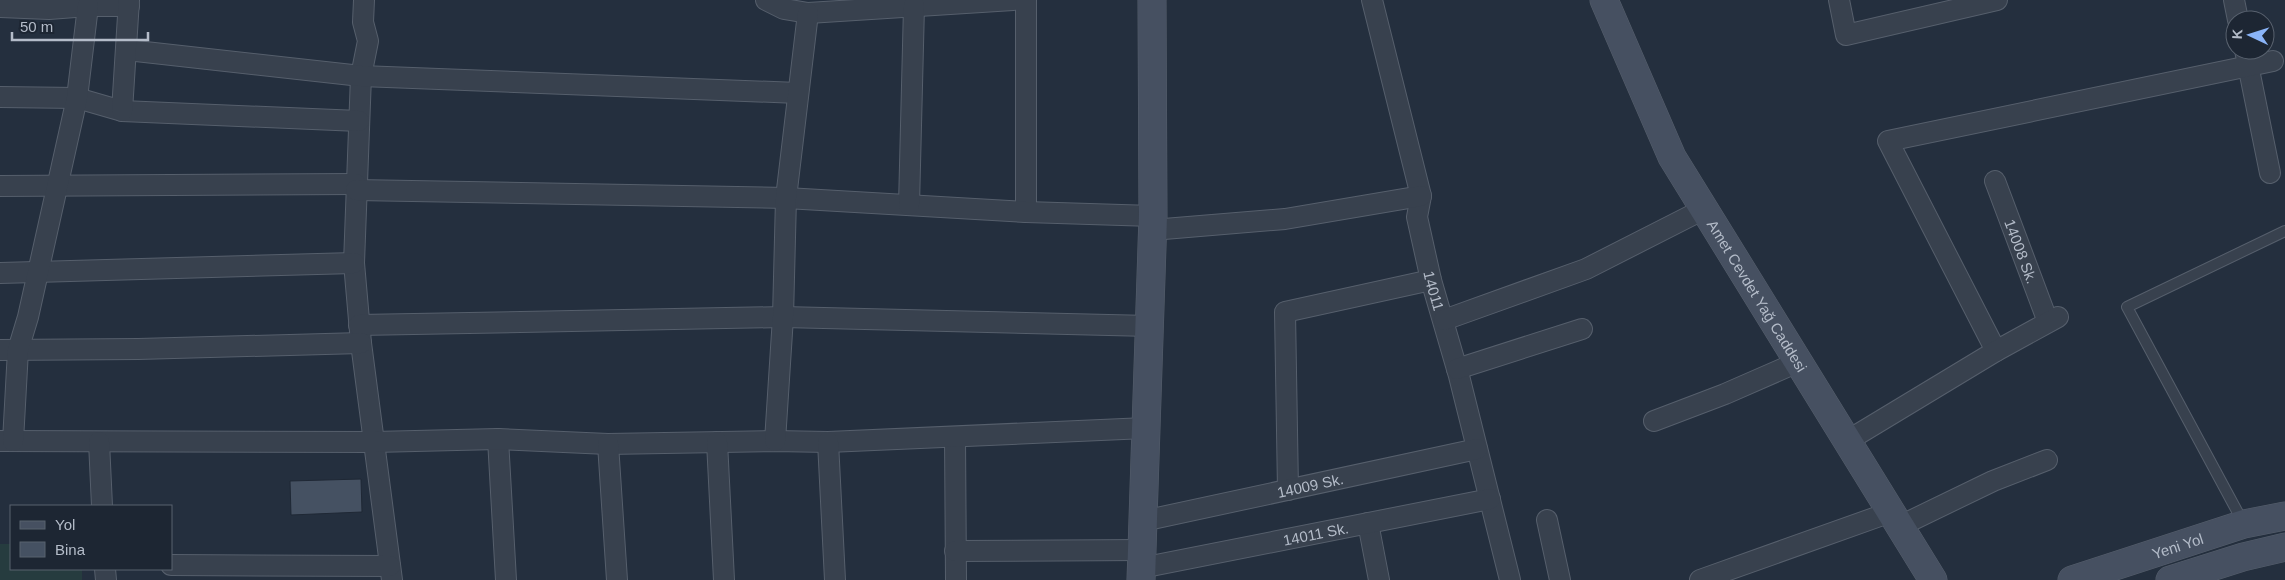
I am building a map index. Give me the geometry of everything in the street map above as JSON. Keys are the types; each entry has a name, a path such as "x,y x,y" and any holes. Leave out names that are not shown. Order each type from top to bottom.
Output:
{"main road":[{"path":"1141,566 1153,223 1152,0"},
{"name":"Amet Cevdet Yağ Caddesi","path":"1604,0 1672,158 1933,580"},
{"name":"Yeni Yol","path":"2072,580 2244,524 2285,516"},
{"path":"2170,580 2243,557 2285,547"}],"street":[{"path":"172,565 391,573 360,334 354,263 361,76 368,41 363,22 364,0"},
{"path":"766,0 784,9 808,14 1013,0"},
{"path":"1026,0 1026,212"},
{"name":"14011","path":"1372,0 1422,196 1417,216 1431,280 1457,369 1510,580"},
{"path":"1839,0 1846,35 1997,0"},
{"path":"0,6 88,6 129,3 122,111"},
{"path":"88,6 77,98 58,187 38,273 9,350 6,441 374,442 498,439 608,444 828,442 1146,428"},
{"path":"908,205 914,6"},
{"path":"775,441 783,318 786,198 808,14"},
{"path":"127,50 361,76 798,93"},
{"path":"1847,441 1996,351 1888,141 2238,60"},
{"path":"2247,60 2270,173"},
{"path":"2264,60 2273,61"},
{"path":"0,97 77,98 122,111 359,121"},
{"name":"14008 Sk.","path":"1995,181 2053,319 1996,351"},
{"path":"0,186 356,187 786,198 1026,212 1153,223 1285,219 1422,196"},
{"path":"1444,320 1586,269 1704,210"},
{"path":"0,273 354,263"},
{"path":"1288,490 1285,312 1431,280"},
{"path":"9,350 138,349 360,334 783,318 1150,326"},
{"path":"1457,369 1582,329"},
{"path":"1654,421 1725,394 1798,362"},
{"path":"954,437 956,580"},
{"path":"498,439 506,580"},
{"path":"99,442 102,505"},
{"path":"717,442 724,580"},
{"path":"828,442 835,580"},
{"path":"608,444 616,580"},
{"name":"14009 Sk.","path":"1143,521 1477,449"},
{"path":"1700,580 1896,519 2047,460"},
{"name":"14011 Sk.","path":"955,551 1141,566 1490,500"},
{"path":"1547,520 1560,580"},
{"path":"1368,524 1378,580"}],"lane":[{"path":"2244,524 2127,307 2285,231"}],"green space":[{"path":"0,544 10,544 10,570 82,570 82,580 0,580"}],"building":[{"path":"361,479 362,512 291,515 290,481"}]}
